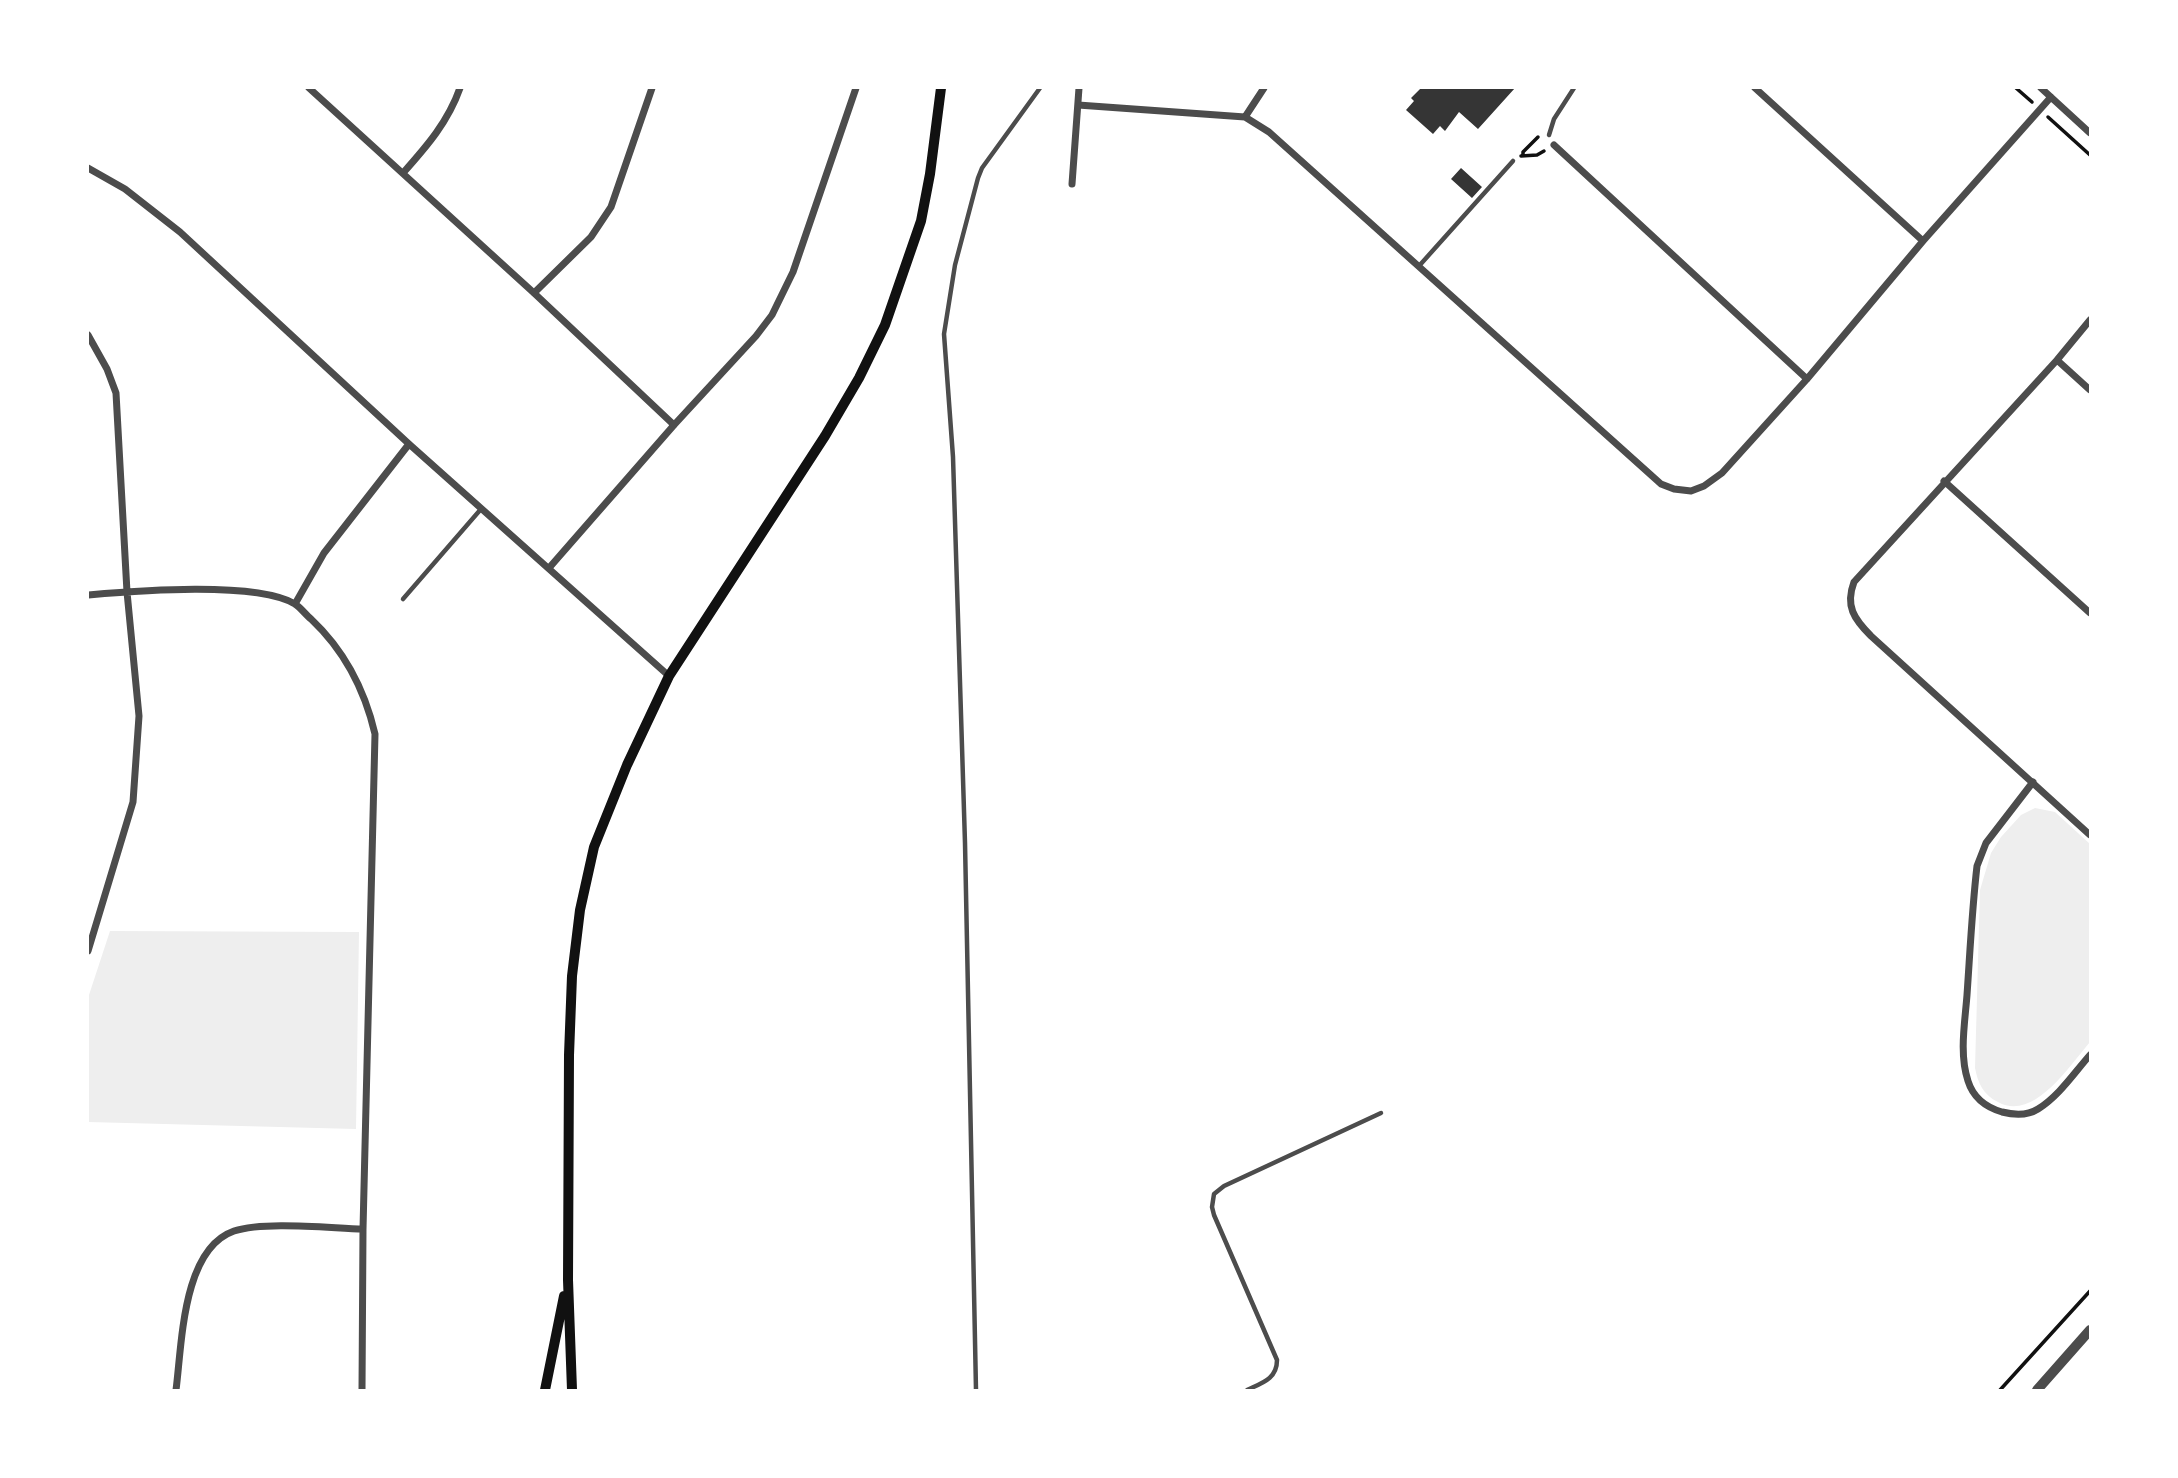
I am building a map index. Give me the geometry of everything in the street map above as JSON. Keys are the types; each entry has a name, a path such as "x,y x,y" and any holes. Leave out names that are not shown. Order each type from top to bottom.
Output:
{"main road":[{"path":"572,1391 568,1280 572,976 580,911 594,846 627,765 669,676 825,436 859,378 885,325 921,221 941,88"},
{"path":"545,1391 568,1280"}],"street":[{"path":"309,88 674,425"},
{"path":"403,173 434,138 453,107 460,88"},
{"path":"534,293 591,237 611,207 652,88"},
{"path":"549,568 772,314 793,272 856,88"},
{"path":"1072,184 1079,88"},
{"path":"1245,117 1264,88"},
{"path":"1755,88 1923,241"},
{"path":"2040,88 2091,133"},
{"path":"1078,104 1245,117 1269,132 1661,484 1691,491 1704,486 1722,473 2051,97"},
{"path":"1555,145 1807,379"},
{"path":"88,168 125,189 180,232 410,444 669,676"},
{"path":"2091,320 1854,582 1850,599 1856,621 2091,835"},
{"path":"88,335 107,369 116,393 127,592 139,716 133,802 88,951"},
{"path":"2057,360 2091,390"},
{"path":"295,604 324,553 410,444"},
{"path":"1944,481 2091,613"},
{"path":"88,595 215,590 265,594 295,604 335,645 365,699 375,734 363,1229 362,1391"},
{"path":"2033,782 1986,844 1977,866 1965,1029 1964,1063 1967,1079 1976,1098 1999,1111 2023,1114 2035,1111 2048,1102 2091,1055"},
{"path":"176,1391 187,1303 197,1269 213,1245 233,1232 254,1227 363,1229"},
{"path":"2037,1391 2091,1330"}],"lane":[{"path":"976,1391 965,844 953,457 944,334 955,265 978,178 982,168 1040,88"},
{"path":"1549,135 1554,119 1574,88"},
{"path":"1419,266 1514,161"},
{"path":"403,599 481,508"},
{"path":"1247,1391 1273,1377 1277,1370 1277,1360 1214,1215 1214,1194 1224,1186 1381,1113"}],"path":[{"path":"2016,88 2091,155"},
{"path":"1523,155 1544,131"},
{"path":"1514,161 1523,155 1537,155 1555,145"},
{"path":"2000,1391 2091,1291"}],"shaded area":[{"path":"2035,808 2055,812 2090,844 2090,1042 2062,1076 2038,1098 2011,1106 1998,1102 1985,1092 1975,1068 1980,890 1991,853 2001,837 2021,815"},
{"path":"110,931 359,932 356,1129 88,1122 88,998"}],"building":[{"path":"1421,88 1515,88 1478,129 1459,112 1445,131 1440,126 1433,134 1406,110 1414,101 1411,98"},
{"path":"1461,168 1482,187 1472,198 1451,179"}]}
